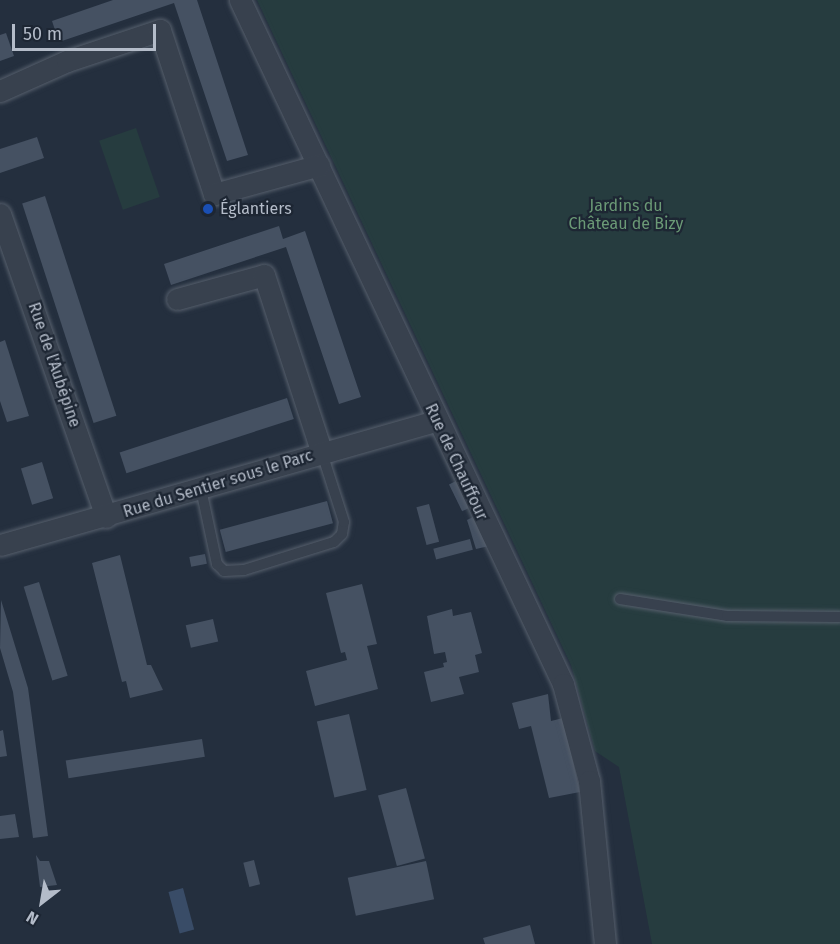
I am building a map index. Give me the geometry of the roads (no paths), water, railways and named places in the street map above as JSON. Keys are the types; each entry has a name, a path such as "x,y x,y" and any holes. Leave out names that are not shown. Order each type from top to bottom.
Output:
{"street":[{"name":"Rue de Chauffour","path":"240,0 319,165 436,421 563,684 589,781 605,944"},
{"path":"0,91 67,61 160,30 214,195 319,165"},
{"name":"Rue de l'Aubépine","path":"0,214 106,517"},
{"path":"177,298 264,274 322,453"},
{"name":"Rue du Sentier sous le Parc","path":"0,545 106,517 436,421"}],"lane":[{"path":"201,489 217,564 224,571 243,570 334,542 342,534 344,522 322,453"},
{"path":"621,600 727,616 840,617"}],"water":[{"path":"183,888 194,930 180,933 169,892"}],"place":[{"name":"Églantiers","path":"208,209"}],"park label":[{"name":"Jardins du Château de Bizy","path":"626,215"}]}
